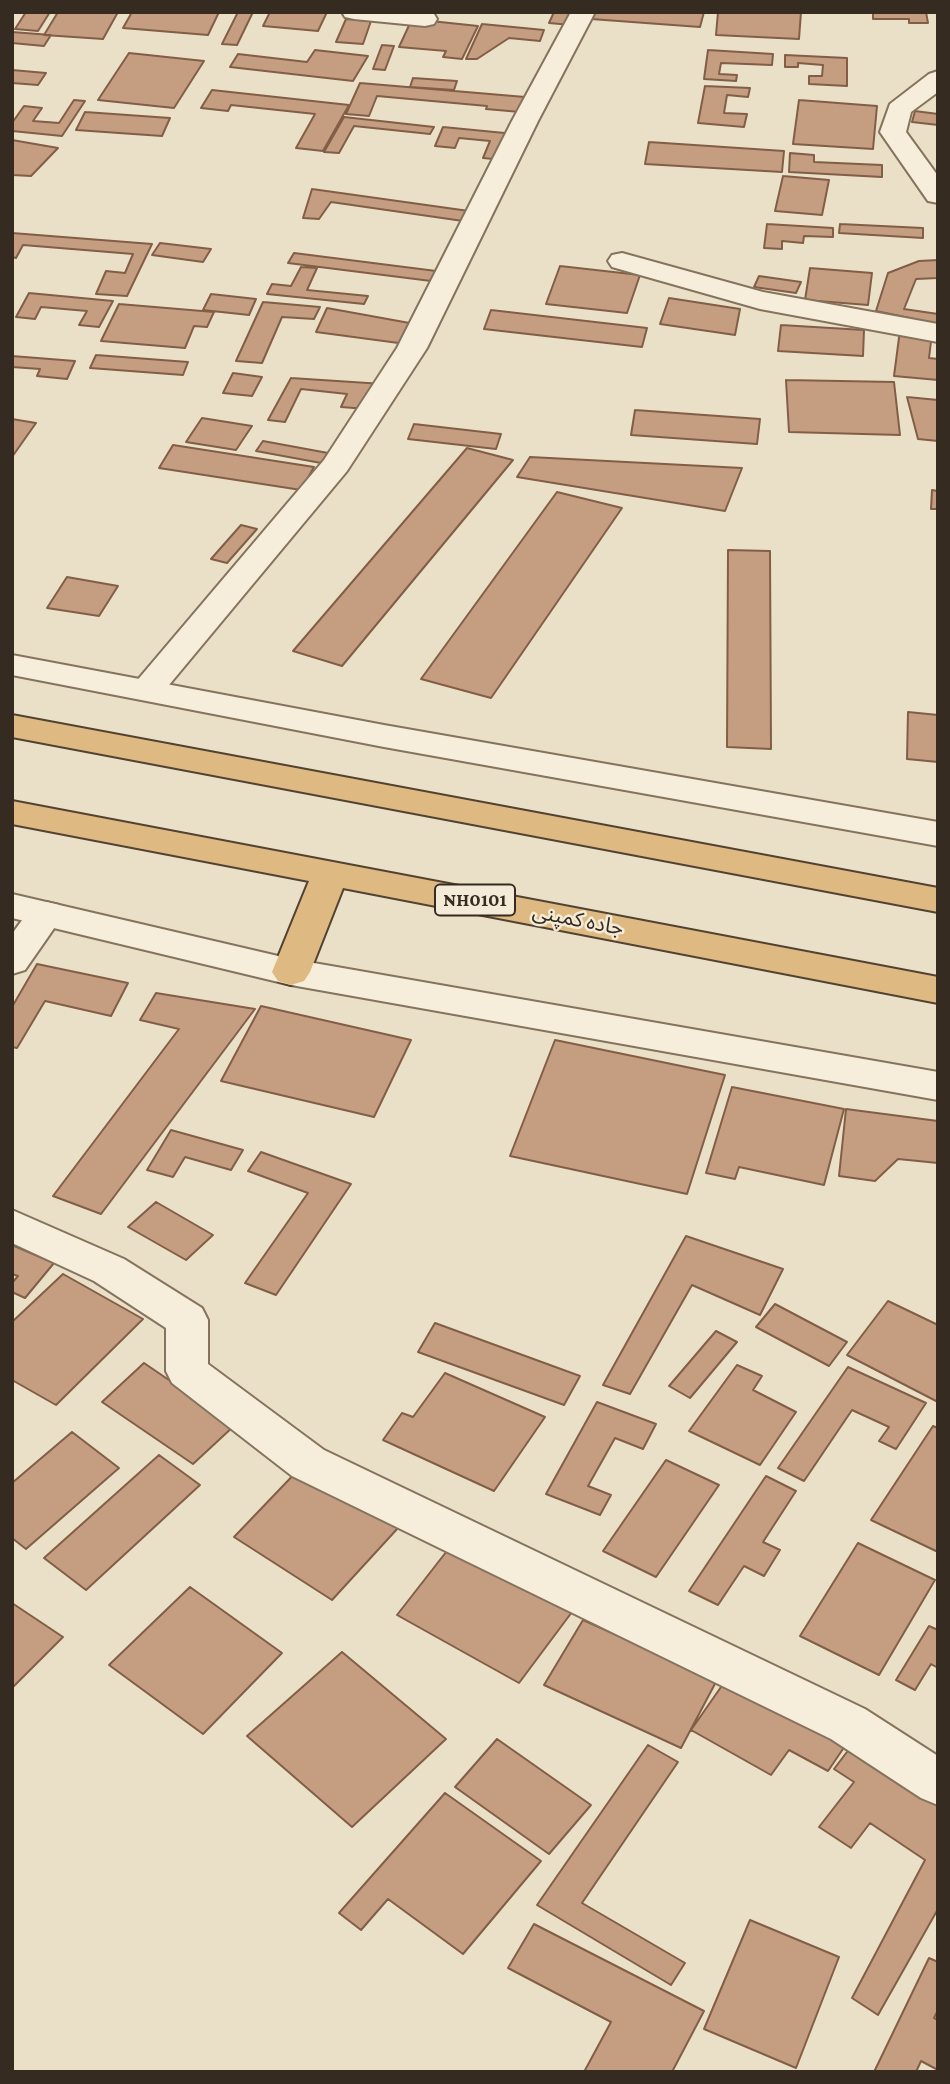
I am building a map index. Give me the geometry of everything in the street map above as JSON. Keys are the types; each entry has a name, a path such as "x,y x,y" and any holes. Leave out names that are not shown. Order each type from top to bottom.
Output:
{"highway":[{"path":"12,726 938,900"},
{"name":"جاده کمپنی","path":"12,812 938,990"},
{"path":"291,972 331,872"}],"street":[{"path":"354,12 425,19"},
{"path":"146,690 336,465 412,348 524,121 583,12"},
{"path":"938,79 899,109 893,132 938,195"},
{"path":"622,261 760,300 938,333"},
{"path":"12,664 384,736 938,834"},
{"path":"12,961 29,910 291,972 938,1086"},
{"path":"12,1226 109,1270 187,1320 187,1371 308,1463 848,1724 938,1783"}],"building":[{"path":"26,12 50,12 38,31 15,29"},
{"path":"58,12 118,12 103,39 44,35"},
{"path":"132,12 219,12 208,35 123,28"},
{"path":"238,12 253,12 237,45 222,44"},
{"path":"270,12 327,12 318,31 263,26"},
{"path":"554,12 577,12 571,25 549,23"},
{"path":"593,12 704,12 700,27 591,19"},
{"path":"718,12 801,12 799,39 716,35"},
{"path":"873,12 926,12 928,23 909,23 909,19 873,19"},
{"path":"346,19 371,21 363,44 336,42"},
{"path":"412,19 478,26 462,59 443,57 446,51 399,47"},
{"path":"482,24 544,30 540,41 509,38 477,59 466,59"},
{"path":"12,32 51,35 44,46 12,43"},
{"path":"382,45 394,46 385,70 373,69"},
{"path":"315,50 368,56 353,81 230,67 238,54 307,62"},
{"path":"708,50 773,54 772,65 721,63 719,74 737,75 736,81 704,79"},
{"path":"129,53 204,61 174,108 98,100"},
{"path":"785,55 847,58 847,86 809,84 809,76 822,76 823,65 798,63 798,67 785,67"},
{"path":"12,70 46,73 38,85 12,83"},
{"path":"413,78 457,81 454,90 410,87"},
{"path":"360,83 525,97 520,112 486,109 487,106 377,96 369,116 346,114"},
{"path":"705,86 750,88 748,97 727,95 724,113 747,114 744,127 698,123"},
{"path":"212,90 349,105 323,151 296,148 315,114 231,105 228,111 201,108"},
{"path":"74,100 85,101 62,136 12,131 12,123 24,106 42,108 33,121 59,123"},
{"path":"799,100 877,106 873,149 793,144"},
{"path":"915,111 938,114 938,125 912,122"},
{"path":"85,112 170,118 162,136 76,130"},
{"path":"344,117 434,127 430,134 354,126 339,153 324,152"},
{"path":"443,127 515,134 504,160 483,158 490,141 459,138 455,148 435,146"},
{"path":"12,140 58,148 31,176 12,175"},
{"path":"649,142 784,151 782,172 645,164"},
{"path":"790,153 814,155 814,162 882,165 882,177 789,172"},
{"path":"783,176 829,180 822,215 775,211"},
{"path":"312,189 469,211 463,221 331,202 319,219 303,218"},
{"path":"767,224 833,228 833,237 804,236 803,243 782,241 782,249 764,248"},
{"path":"840,224 923,228 923,238 839,233"},
{"path":"12,233 152,244 127,296 96,294 106,271 125,273 133,254 23,245 16,258 12,257"},
{"path":"160,243 211,249 203,262 152,255"},
{"path":"294,253 444,272 439,282 288,263"},
{"path":"938,260 938,278 916,279 904,309 938,314 938,324 876,311 888,273 919,261"},
{"path":"560,266 640,275 627,313 546,304"},
{"path":"301,267 317,268 307,290 368,296 364,304 267,294 272,284 291,286"},
{"path":"810,268 872,273 868,305 805,300"},
{"path":"759,276 801,282 796,293 754,287"},
{"path":"29,293 113,301 99,327 79,325 87,311 41,307 35,319 16,317"},
{"path":"211,294 256,299 249,315 203,310"},
{"path":"669,298 740,309 735,335 660,324"},
{"path":"263,302 320,307 314,319 282,317 262,363 236,361"},
{"path":"119,304 214,312 207,327 194,326 185,348 101,341"},
{"path":"327,308 415,324 406,344 316,332"},
{"path":"491,310 647,328 642,347 484,329"},
{"path":"781,325 864,330 863,356 778,351"},
{"path":"900,330 932,333 929,358 938,359 938,380 894,376"},
{"path":"96,355 188,362 183,375 90,368"},
{"path":"12,356 75,361 67,379 37,376 40,369 12,367"},
{"path":"233,373 262,377 252,396 223,393"},
{"path":"291,378 383,384 367,409 341,407 347,394 301,389 285,422 268,420"},
{"path":"786,380 894,382 900,435 789,432"},
{"path":"907,397 938,400 938,441 918,439"},
{"path":"635,410 760,419 757,444 631,435"},
{"path":"202,418 252,426 236,450 186,442"},
{"path":"12,419 36,423 12,457"},
{"path":"414,424 501,434 496,449 408,439"},
{"path":"263,441 328,453 321,463 256,451"},
{"path":"173,445 314,467 301,490 159,468"},
{"path":"467,448 513,460 342,666 293,651"},
{"path":"530,457 742,468 725,511 517,477"},
{"path":"932,490 938,491 938,509 931,509"},
{"path":"557,492 622,508 491,698 421,679"},
{"path":"241,525 257,529 227,563 211,559"},
{"path":"728,550 770,551 771,749 727,747"},
{"path":"67,577 118,586 99,616 47,608"},
{"path":"908,712 938,715 938,762 907,759"},
{"path":"37,964 128,983 111,1016 45,1001 17,1048 12,1047 12,1007"},
{"path":"156,993 255,1009 101,1214 53,1196 179,1029 140,1020"},
{"path":"261,1006 411,1040 374,1117 221,1081"},
{"path":"555,1040 725,1075 687,1194 510,1156"},
{"path":"732,1087 844,1109 824,1185 739,1167 735,1179 706,1173"},
{"path":"846,1109 938,1121 938,1163 898,1159 875,1181 839,1176"},
{"path":"171,1130 243,1150 231,1170 185,1157 173,1177 147,1170"},
{"path":"261,1152 351,1184 276,1295 245,1283 308,1193 248,1171"},
{"path":"156,1202 213,1235 186,1260 128,1227"},
{"path":"686,1236 783,1269 760,1315 692,1285 630,1394 603,1385"},
{"path":"12,1245 54,1263 25,1298 12,1292 12,1283 18,1276 12,1274"},
{"path":"63,1274 143,1319 56,1405 12,1380 12,1322"},
{"path":"888,1301 938,1325 938,1402 847,1355"},
{"path":"775,1304 847,1342 829,1366 756,1327"},
{"path":"435,1323 580,1376 564,1405 418,1352"},
{"path":"716,1331 737,1342 690,1398 669,1386"},
{"path":"144,1363 235,1425 193,1464 102,1402"},
{"path":"737,1365 762,1376 753,1390 796,1412 760,1465 689,1431"},
{"path":"848,1367 926,1403 896,1449 879,1441 889,1427 852,1410 804,1481 778,1468"},
{"path":"445,1373 545,1417 494,1491 383,1440 402,1413 413,1417"},
{"path":"597,1402 656,1424 643,1449 615,1438 588,1486 611,1495 600,1515 546,1494"},
{"path":"933,1426 938,1428 938,1552 871,1520"},
{"path":"72,1432 119,1468 26,1549 12,1538 12,1483"},
{"path":"159,1455 200,1485 86,1590 44,1558"},
{"path":"666,1460 719,1485 656,1577 603,1551"},
{"path":"301,1467 398,1528 332,1600 234,1537"},
{"path":"766,1476 796,1491 763,1542 780,1550 764,1576 744,1566 718,1605 689,1591"},
{"path":"858,1543 935,1580 879,1675 800,1636"},
{"path":"450,1547 572,1612 519,1683 397,1615"},
{"path":"190,1587 282,1653 203,1734 109,1665"},
{"path":"12,1603 63,1637 12,1688"},
{"path":"583,1620 717,1680 681,1748 544,1685"},
{"path":"929,1626 938,1630 938,1668 931,1664 915,1690 896,1680"},
{"path":"342,1652 446,1739 352,1827 247,1736"},
{"path":"728,1677 847,1743 828,1771 789,1750 771,1775 691,1730"},
{"path":"497,1739 591,1805 549,1854 455,1787"},
{"path":"648,1745 678,1762 582,1903 685,1963 671,1985 537,1905"},
{"path":"850,1748 938,1803 938,1909 878,2015 852,1998 925,1860 870,1823 851,1848 819,1827 854,1782 834,1769"},
{"path":"445,1793 541,1861 463,1954 388,1899 361,1930 339,1913"},
{"path":"750,1920 839,1957 796,2068 704,2029"},
{"path":"534,1924 704,2011 672,2072 584,2072 611,2022 508,1968"},
{"path":"929,1958 938,1962 938,2010 934,2018 938,2020 938,2070 921,2061 916,2072 874,2072"}]}
